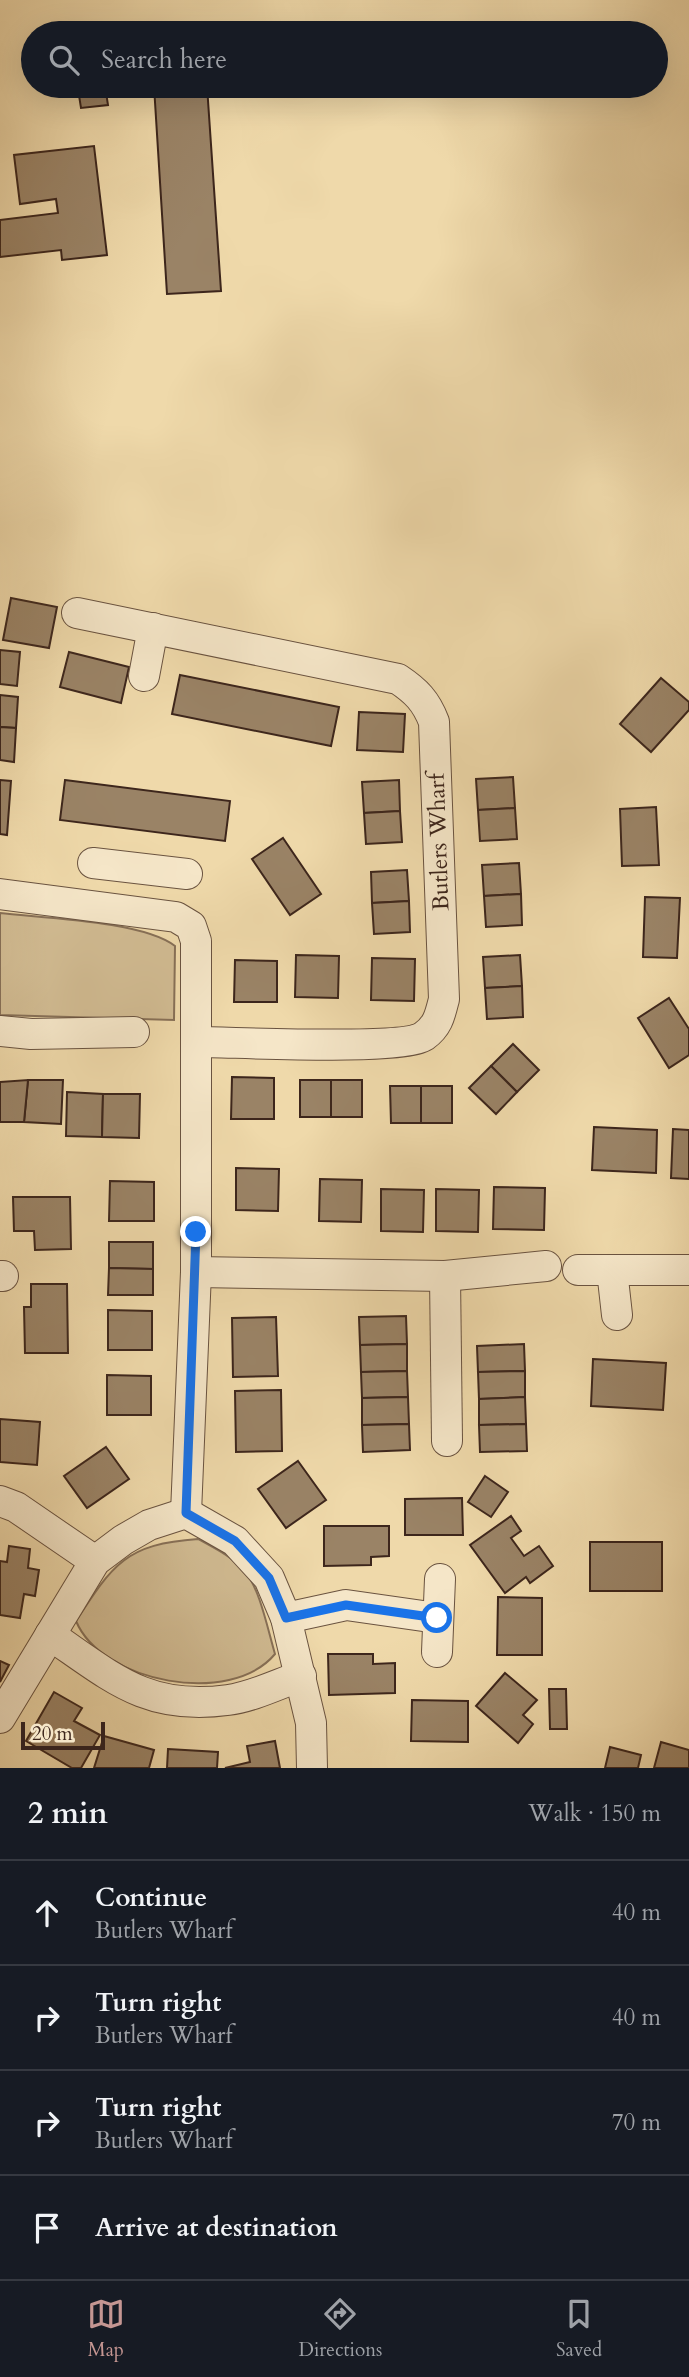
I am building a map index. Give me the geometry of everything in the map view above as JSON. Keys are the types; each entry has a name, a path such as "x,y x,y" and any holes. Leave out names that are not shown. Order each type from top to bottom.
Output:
{"street":[{"name":"Butlers Wharf","path":"77,612 398,679 416,691 428,705 434,722 444,999 437,1024 422,1038 387,1044 198,1042"},
{"path":"144,676 153,628"},
{"path":"93,863 187,874"},
{"path":"133,911 140,870"},
{"path":"0,894 176,917 191,926 197,941 196,1272 186,1513"},
{"path":"0,1031 31,1034 134,1032"},
{"path":"196,1272 445,1276 546,1266"},
{"path":"578,1270 689,1270"},
{"path":"612,1270 617,1315"},
{"path":"445,1276 447,1440"},
{"path":"0,1501 16,1507 95,1561"},
{"path":"0,1718 95,1561 149,1525 186,1513 235,1541 269,1578 286,1618 311,1723 312,1768"},
{"path":"437,1652 440,1579"},
{"path":"286,1618 346,1605 437,1618"},
{"path":"50,1635 122,1685 170,1703 230,1700 300,1676"}],"shaded area":[{"path":"0,913 117,926 140,931 175,946 174,1020 0,1015"},
{"path":"198,1539 234,1561 250,1578 259,1598 275,1654 255,1670 229,1680 200,1683 169,1681 139,1673 112,1660 90,1642 76,1621 112,1571 124,1560 154,1546"}],"building":[{"path":"79,98 107,98 108,105 81,108"},
{"path":"155,98 208,98 221,291 167,294"},
{"path":"94,146 107,255 62,260 61,250 0,257 0,220 58,213 56,199 20,204 14,155"},
{"path":"11,598 57,607 49,648 3,640"},
{"path":"0,650 20,652 17,686 0,684"},
{"path":"69,652 129,667 121,703 60,687"},
{"path":"180,675 339,707 331,746 172,714"},
{"path":"661,678 689,702 689,710 651,752 620,724"},
{"path":"0,695 18,697 16,728 0,727"},
{"path":"359,712 405,714 403,752 357,750"},
{"path":"0,727 16,728 14,762 0,760"},
{"path":"513,777 515,808 478,810 476,779"},
{"path":"0,780 11,781 7,835 0,834"},
{"path":"65,780 230,801 225,841 60,820"},
{"path":"399,780 400,811 364,813 362,782"},
{"path":"656,807 659,865 622,866 620,809"},
{"path":"515,808 517,839 480,841 478,810"},
{"path":"400,811 402,842 366,844 364,813"},
{"path":"283,838 321,894 290,915 252,859"},
{"path":"519,863 521,894 484,896 482,865"},
{"path":"407,870 409,901 372,903 371,872"},
{"path":"521,894 522,925 486,927 484,896"},
{"path":"645,897 680,898 677,958 643,957"},
{"path":"409,901 410,932 374,934 372,903"},
{"path":"296,955 339,956 338,998 295,997"},
{"path":"520,955 522,986 485,988 483,957"},
{"path":"372,958 415,959 414,1001 371,1000"},
{"path":"235,960 277,961 277,1002 234,1002"},
{"path":"522,986 523,1017 487,1019 485,988"},
{"path":"669,998 689,1029 689,1055 669,1068 638,1018"},
{"path":"513,1044 539,1070 517,1092 491,1066"},
{"path":"491,1066 517,1092 496,1114 469,1088"},
{"path":"232,1077 274,1078 274,1119 231,1119"},
{"path":"28,1080 63,1080 61,1124 24,1122"},
{"path":"28,1080 24,1122 0,1122 0,1082"},
{"path":"300,1080 331,1080 331,1117 300,1117"},
{"path":"331,1080 362,1080 362,1117 331,1117"},
{"path":"390,1086 421,1086 421,1123 391,1123"},
{"path":"421,1086 452,1086 452,1123 421,1123"},
{"path":"67,1092 103,1094 102,1137 66,1136"},
{"path":"103,1094 140,1094 139,1138 102,1137"},
{"path":"594,1127 657,1130 656,1173 592,1170"},
{"path":"673,1129 689,1130 689,1179 671,1178"},
{"path":"236,1168 279,1169 278,1211 236,1210"},
{"path":"320,1179 362,1180 361,1222 319,1221"},
{"path":"110,1181 154,1182 154,1221 109,1221"},
{"path":"494,1187 545,1188 544,1230 493,1229"},
{"path":"381,1189 424,1190 423,1232 381,1231"},
{"path":"436,1189 479,1190 478,1232 436,1231"},
{"path":"13,1197 70,1197 71,1249 35,1250 34,1231 14,1231"},
{"path":"109,1242 153,1242 153,1269 109,1268"},
{"path":"109,1268 153,1269 153,1295 108,1295"},
{"path":"31,1284 67,1284 68,1353 25,1353 24,1307 31,1307"},
{"path":"108,1310 152,1311 152,1350 108,1350"},
{"path":"406,1316 407,1344 360,1345 359,1317"},
{"path":"276,1317 278,1376 233,1377 232,1318"},
{"path":"407,1344 407,1371 361,1372 360,1345"},
{"path":"524,1344 525,1371 478,1372 477,1346"},
{"path":"593,1359 666,1363 663,1410 591,1406"},
{"path":"407,1371 408,1397 362,1398 361,1372"},
{"path":"525,1371 525,1397 479,1399 478,1372"},
{"path":"107,1375 151,1376 151,1415 107,1415"},
{"path":"281,1390 282,1451 236,1452 235,1391"},
{"path":"408,1397 409,1424 362,1425 362,1398"},
{"path":"525,1397 526,1424 479,1425 479,1399"},
{"path":"0,1419 40,1422 37,1465 0,1462"},
{"path":"409,1424 410,1450 363,1452 362,1425"},
{"path":"526,1424 527,1451 480,1452 479,1425"},
{"path":"106,1447 129,1479 87,1508 64,1476"},
{"path":"298,1461 326,1500 286,1528 258,1489"},
{"path":"485,1476 508,1492 491,1517 468,1502"},
{"path":"462,1498 463,1535 405,1535 405,1499"},
{"path":"511,1516 521,1531 511,1538 524,1556 539,1546 553,1566 530,1583 526,1577 505,1593 470,1545"},
{"path":"324,1526 389,1526 389,1556 371,1557 371,1565 324,1566"},
{"path":"590,1542 662,1542 662,1591 590,1591"},
{"path":"9,1546 30,1549 28,1568 39,1570 35,1596 24,1594 20,1618 0,1615 0,1561 7,1562"},
{"path":"498,1597 542,1598 542,1655 497,1655"},
{"path":"328,1654 373,1654 373,1664 395,1663 395,1693 329,1695"},
{"path":"0,1661 9,1665 0,1682"},
{"path":"505,1673 537,1700 523,1715 533,1724 518,1743 476,1706"},
{"path":"549,1689 566,1689 567,1729 550,1729"},
{"path":"54,1692 82,1708 74,1721 100,1735 81,1768 72,1768 26,1741"},
{"path":"412,1700 468,1701 468,1742 411,1741"},
{"path":"104,1736 154,1750 149,1768 94,1768"},
{"path":"275,1741 280,1768 225,1768 250,1762 247,1746"},
{"path":"661,1742 689,1750 689,1768 654,1768"},
{"path":"610,1747 641,1755 638,1768 605,1768"},
{"path":"168,1749 218,1752 217,1768 167,1768"}],"route":[{"path":"196,1232 186,1513 235,1541 269,1578 286,1618 346,1605 437,1618"}]}
